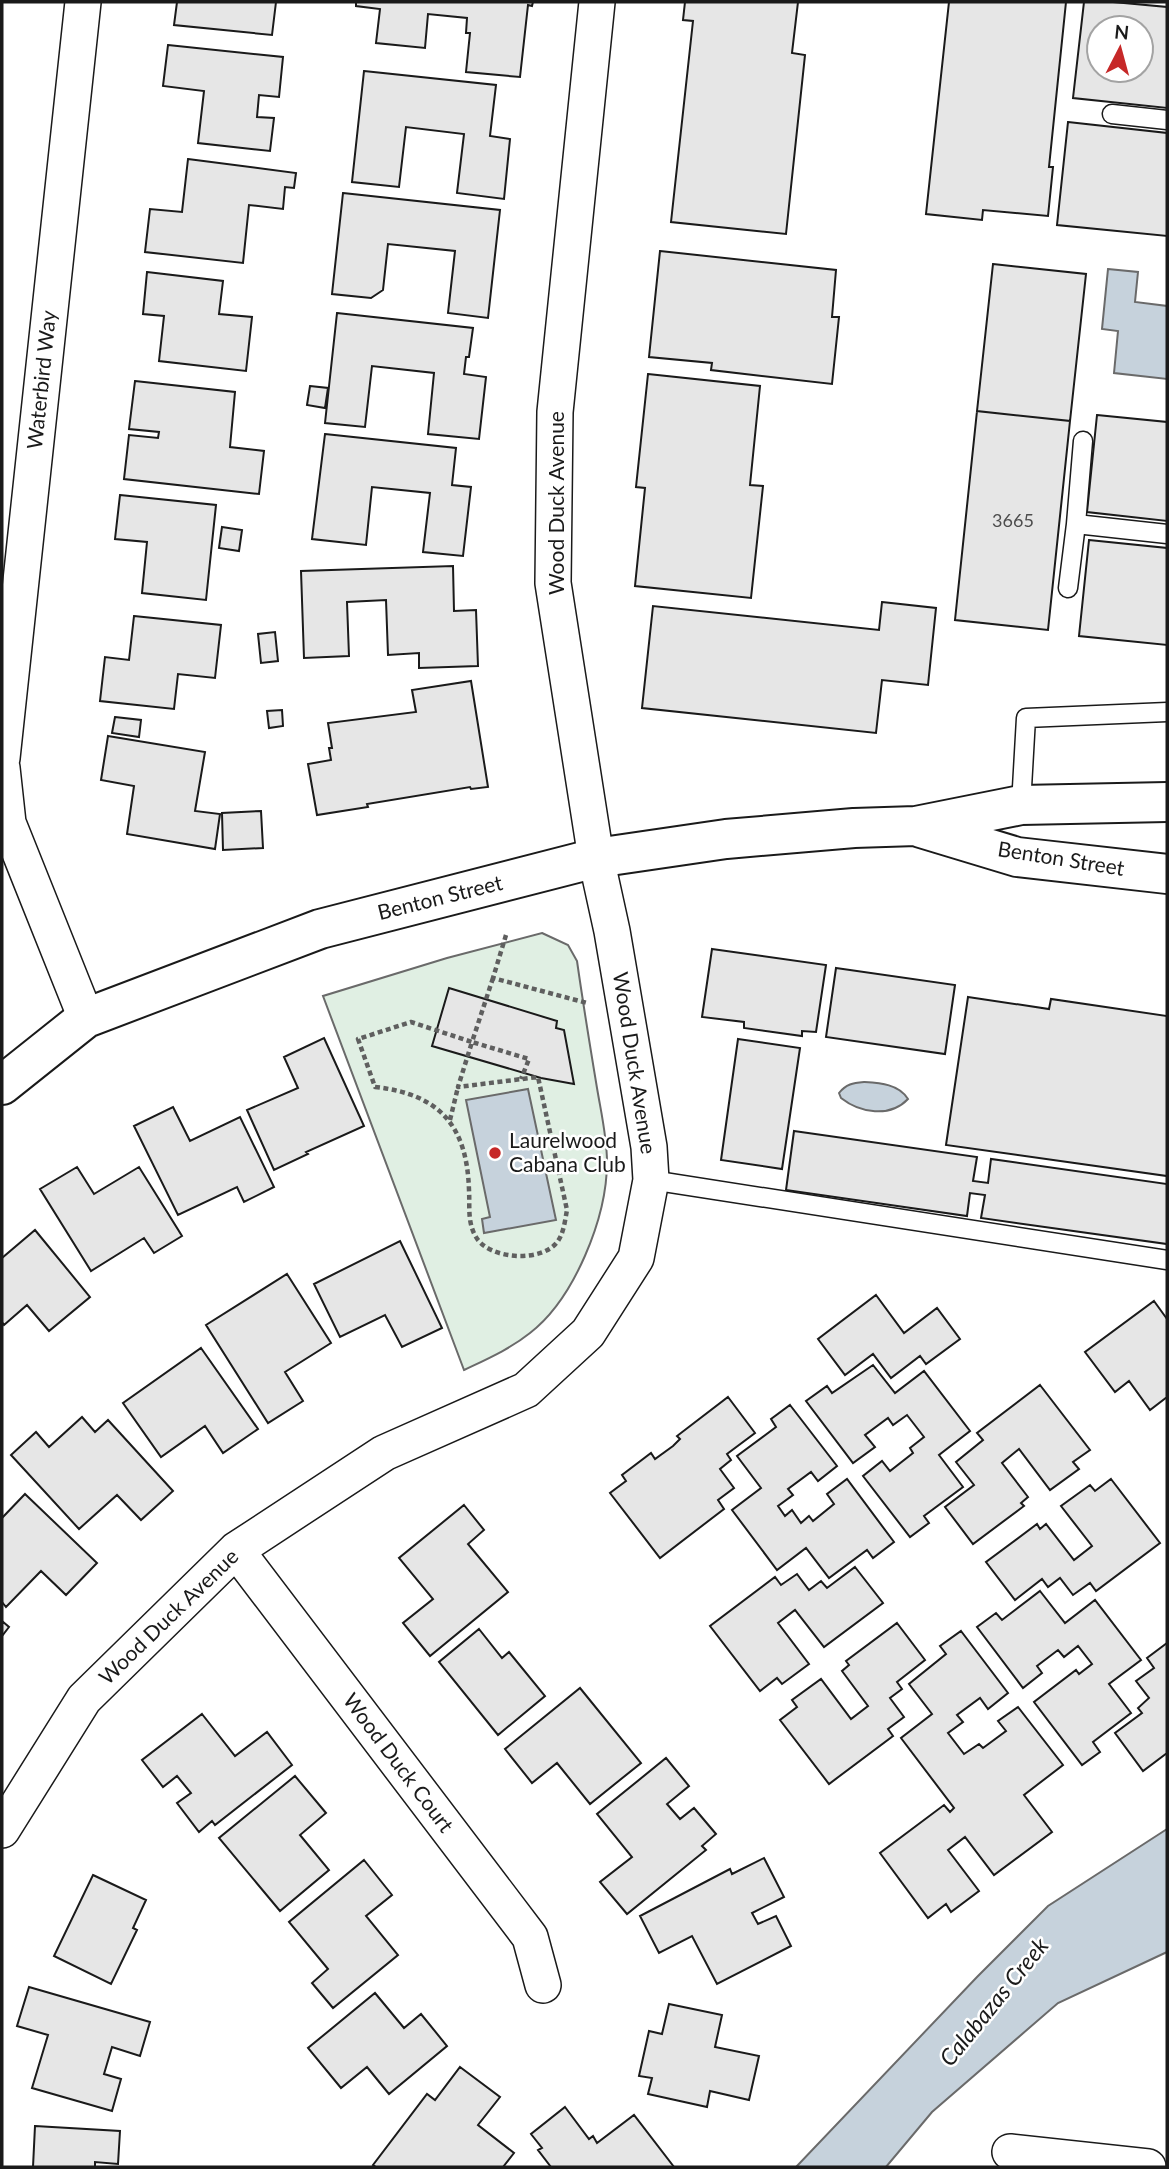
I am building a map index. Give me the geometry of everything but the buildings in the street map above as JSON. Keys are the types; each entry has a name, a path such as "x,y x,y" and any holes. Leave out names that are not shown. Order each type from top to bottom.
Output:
{"street":[{"name":"Waterbird Way","path":"2,758 83,2"},
{"name":"Wood Duck Avenue","path":"2,1830 84,1699 236,1550 384,1453 526,1391 588,1333 636,1258 651,1180 649,1147 612,931 596,858 553,583 555,412 597,2"},
{"path":"2,768 8,823 86,1018"},
{"name":"Benton Street","path":"2,1085 86,1018 320,929 596,858 726,839 854,828 916,827 1021,805 1167,802"},
{"name":"Benton Street","path":"916,827 1017,857 1167,874"},
{"name":"Wood Duck Court","path":"236,1550 530,1937 542,1986"},
{"path":"1010,2152 1148,2167"}],"lane":[{"path":"1112,114 1167,120"},
{"path":"1068,588 1083,440"},
{"path":"1076,524 1167,534"},
{"path":"1021,805 1026,718 1167,712"},
{"path":"651,1180 1167,1260"}],"path":[{"path":"450,1120 506,935"},
{"path":"493,978 588,1003"},
{"path":"458,1087 538,1077 567,1210 557,1241 548,1249 532,1255 513,1256 493,1251 477,1240 470,1222 466,1165 458,1136 450,1120 433,1104 397,1090 375,1087 358,1040 411,1022 529,1059 521,1079"}],"green space":[{"name":"Laurelwood Cabana Club","path":"542,933 568,945 577,961 605,1134 607,1162 601,1208 585,1256 574,1279 546,1318 522,1339 464,1370 323,996 447,958"}],"water":[{"path":"1108,269 1138,272 1135,302 1167,306 1167,379 1114,373 1118,331 1102,329"},
{"path":"864,1082 894,1087 908,1099 893,1109 875,1111 857,1107 841,1098 839,1093 844,1088"},
{"path":"528,1089 556,1220 484,1233 482,1219 490,1217 466,1100"},
{"name":"Calabazas Creek","path":"1167,1829 1167,1952 1058,2003 932,2112 886,2167 796,2167 1048,1906"}],"place":[{"name":"Laurelwood Cabana Club","path":"495,1153"}]}
